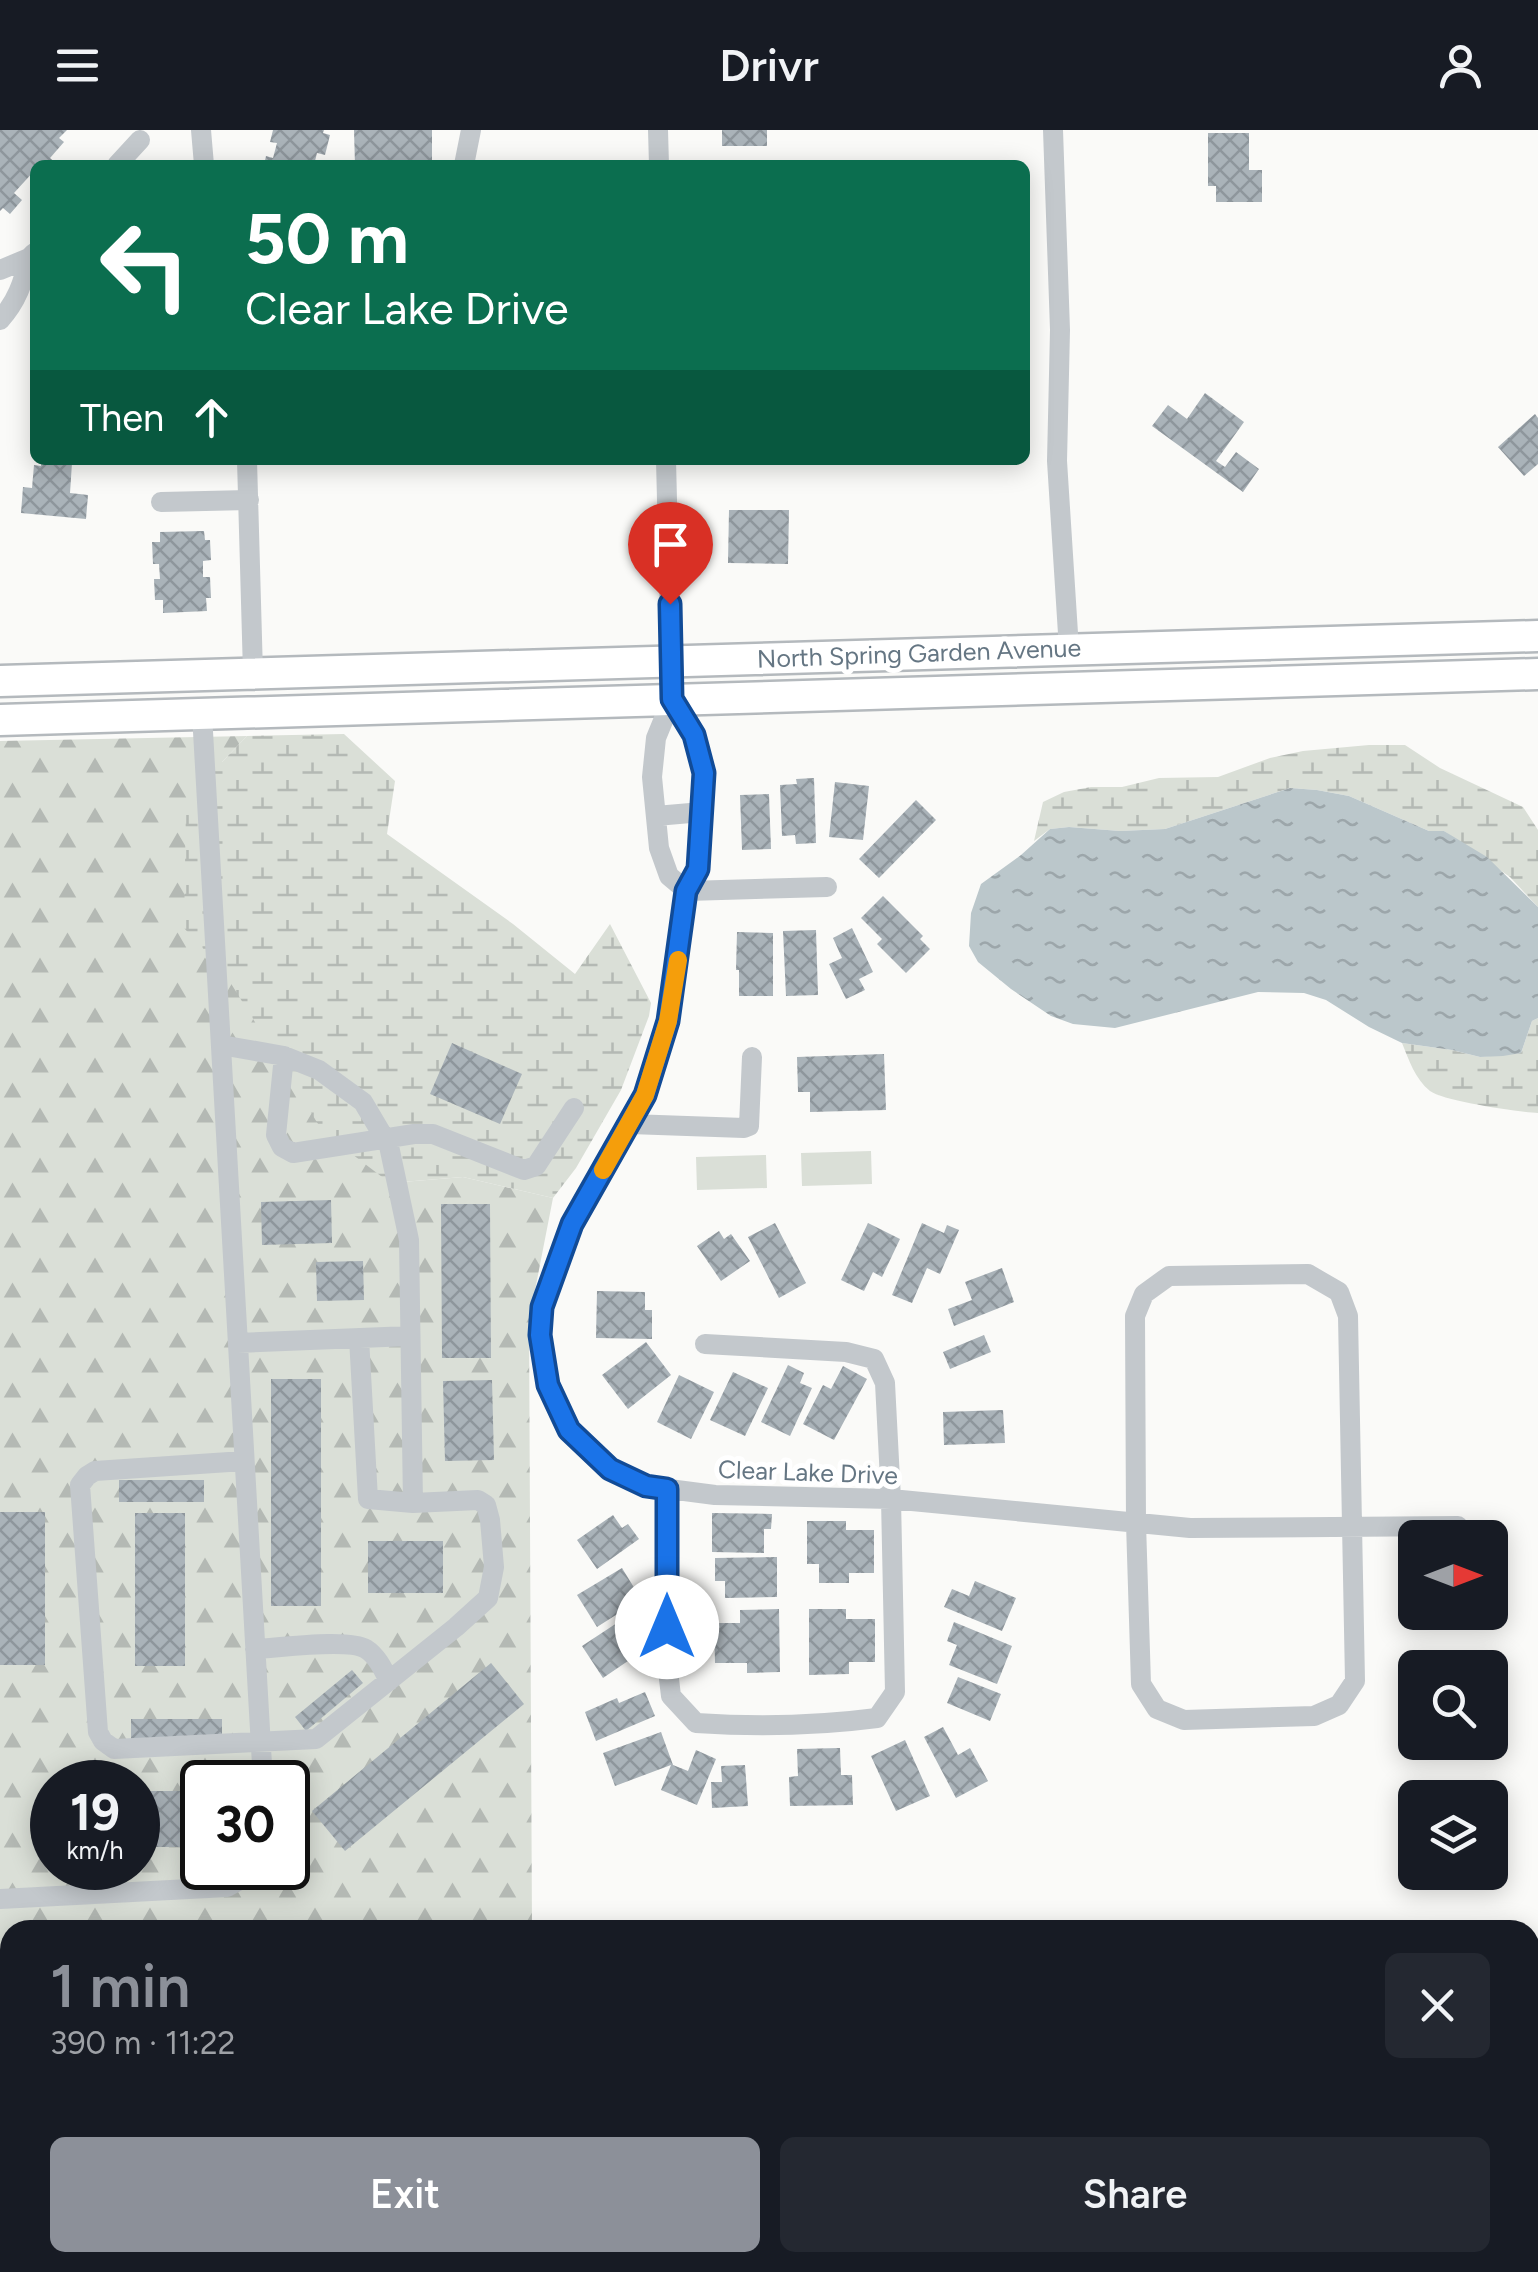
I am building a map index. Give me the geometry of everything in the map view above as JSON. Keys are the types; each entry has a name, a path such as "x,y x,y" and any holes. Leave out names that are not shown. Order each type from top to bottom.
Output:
{"highway":[{"name":"North Spring Garden Avenue","path":"0,682 1538,636"},
{"name":"North Spring Garden Avenue","path":"0,720 1538,674"}],"street":[{"path":"201,130 204,160"},
{"path":"465,160 472,130"},
{"path":"658,130 659,160"},
{"path":"1053,130 1060,330 1057,461 1069,649"},
{"path":"120,160 140,133"},
{"path":"0,270 30,256"},
{"path":"0,320 13,305 30,261"},
{"path":"248,465 253,673"},
{"name":"Clear Lake Drive","path":"666,465 672,699 656,738 652,777 659,848 669,876 686,891"},
{"path":"162,502 249,500"},
{"name":"Clear Lake Drive","path":"672,699 694,735 704,773 698,869 686,891 668,1021 645,1095 572,1224 542,1307 540,1335 548,1385 569,1430 610,1469 646,1486 715,1495 891,1500 1190,1528 1398,1527"},
{"path":"202,714 261,1760"},
{"path":"656,816 702,812"},
{"path":"686,891 827,887"},
{"path":"220,1045 284,1056 319,1070 363,1102 389,1146 410,1240 413,1503"},
{"path":"284,1056 276,1135 282,1147 293,1153 434,1134 524,1170 536,1166 574,1108"},
{"path":"630,1124 748,1126 752,1057"},
{"path":"1308,1274 1339,1292 1348,1316 1355,1681 1339,1705 1314,1716 1184,1720 1158,1710 1141,1684 1136,1523 1135,1316 1144,1294 1169,1276 1308,1274"},
{"path":"238,1343 410,1336"},
{"path":"244,1460 95,1471 80,1485 98,1732 114,1749 316,1739 488,1598 494,1567 486,1505 478,1500 368,1500 359,1338"},
{"path":"667,1489 667,1662 672,1696 696,1722 752,1727 827,1725 876,1718 895,1692 885,1382 874,1359 846,1352 705,1344"},
{"path":"256,1649 350,1644 366,1649 377,1659 389,1680"},
{"path":"0,1899 186,1890"}],"green space":[{"path":"344,734 395,781 387,834 513,924 575,974 610,924 651,1003 621,1090 576,1168 553,1198 463,1177 390,1183 323,1132 222,969 184,928 186,806 222,762 247,736"},
{"path":"247,736 222,762 222,969 390,1183 463,1177 553,1198 529,1321 532,1920 0,1920 0,741"},
{"path":"1405,745 1440,768 1523,807 1538,830 1538,907 1510,877 1444,831 1429,831 1349,796 1317,790 1290,788 1165,829 1069,827 1050,829 1034,841 1043,802 1064,792 1122,787 1159,778 1218,777 1303,751"},
{"path":"1538,1018 1538,1113 1465,1102 1430,1091 1416,1075 1402,1043 1480,1057 1521,1053 1532,1021"},
{"path":"871,1151 872,1184 802,1186 801,1153"},
{"path":"766,1155 767,1188 697,1190 696,1157"}],"water":[{"path":"1290,788 1349,796 1429,831 1444,831 1487,857 1538,907 1538,1018 1532,1021 1521,1053 1480,1057 1402,1043 1326,1000 1304,993 1258,992 1115,1028 1073,1024 1051,1016 1011,989 978,962 969,946 971,913 981,884 1050,829 1165,829"}],"building":[{"path":"0,130 67,130 59,138 64,142 50,158 52,160 30,160 30,175 14,193 22,200 10,214 3,208 0,211"},
{"path":"273,130 324,130 330,135 325,155 317,153 315,160 265,160 266,156 273,158 277,143 270,142"},
{"path":"354,130 432,130 432,160 355,160"},
{"path":"722,130 767,130 767,146 722,146"},
{"path":"1208,133 1249,133 1249,170 1262,170 1262,202 1216,202 1216,186 1208,186"},
{"path":"1205,393 1244,422 1216,461 1225,467 1236,452 1259,469 1243,492 1152,426 1168,405 1187,419"},
{"path":"1535,414 1538,464 1524,476 1498,447"},
{"path":"34,465 72,465 70,493 88,495 86,519 21,513 23,487 32,488"},
{"path":"729,510 789,510 788,564 728,563"},
{"path":"204,531 205,540 210,540 211,560 203,561 203,577 210,577 207,611 163,613 163,600 155,600 154,579 160,579 159,564 153,564 152,542 160,542 160,532"},
{"path":"814,778 816,843 796,844 795,835 782,836 780,785"},
{"path":"835,782 869,786 863,840 829,837"},
{"path":"769,794 771,849 742,850 740,795"},
{"path":"916,800 936,820 879,878 859,859"},
{"path":"883,896 923,936 920,939 930,949 906,973 877,944 882,939 861,918"},
{"path":"852,928 873,972 859,979 865,990 846,999 829,964 842,958 833,938"},
{"path":"816,930 818,995 786,996 783,931"},
{"path":"737,932 773,933 773,996 739,996"},
{"path":"452,1043 522,1074 500,1124 430,1094"},
{"path":"884,1054 886,1110 810,1112 810,1092 798,1092 797,1057"},
{"path":"331,1200 332,1243 262,1245 261,1202"},
{"path":"441,1204 490,1204 491,1358 442,1358"},
{"path":"775,1223 806,1283 779,1298 748,1237"},
{"path":"868,1223 900,1239 882,1277 873,1272 864,1291 841,1280"},
{"path":"922,1223 944,1233 947,1225 959,1230 940,1274 927,1268 912,1303 892,1295"},
{"path":"719,1231 724,1239 731,1234 750,1261 721,1281 697,1246"},
{"path":"363,1261 364,1300 317,1301 316,1262"},
{"path":"1002,1268 1014,1302 954,1326 948,1309 972,1300 965,1282"},
{"path":"597,1291 645,1292 645,1310 652,1310 652,1339 596,1338"},
{"path":"984,1335 991,1352 950,1369 943,1352"},
{"path":"646,1342 671,1375 628,1409 602,1375"},
{"path":"788,1365 804,1373 800,1383 812,1388 790,1436 761,1422"},
{"path":"843,1366 867,1379 834,1440 803,1424 823,1385 831,1389"},
{"path":"733,1372 768,1388 745,1436 710,1420"},
{"path":"679,1375 714,1392 691,1439 657,1422"},
{"path":"271,1379 321,1379 321,1606 271,1606"},
{"path":"492,1380 494,1460 445,1461 443,1381"},
{"path":"1003,1410 1005,1443 944,1445 943,1412"},
{"path":"119,1480 204,1480 204,1502 119,1502"},
{"path":"0,1512 45,1512 45,1665 0,1665"},
{"path":"135,1513 185,1513 185,1666 135,1666"},
{"path":"712,1513 772,1514 771,1529 764,1529 764,1553 712,1552"},
{"path":"613,1515 622,1528 628,1524 639,1539 597,1569 577,1540"},
{"path":"807,1521 846,1521 846,1530 874,1530 874,1573 849,1573 849,1583 819,1583 819,1564 807,1564"},
{"path":"368,1541 443,1541 443,1593 368,1593"},
{"path":"777,1557 777,1597 725,1598 725,1581 715,1581 715,1558"},
{"path":"622,1568 641,1599 597,1627 577,1595"},
{"path":"975,1581 1016,1598 1002,1631 944,1607 952,1589 969,1596"},
{"path":"779,1609 780,1672 747,1673 747,1663 715,1663 714,1623 740,1623 740,1610"},
{"path":"809,1609 846,1609 846,1619 875,1619 875,1662 849,1662 849,1674 809,1675"},
{"path":"623,1619 644,1650 603,1678 582,1646"},
{"path":"954,1622 1012,1646 997,1684 949,1665 957,1645 947,1641"},
{"path":"491,1663 524,1704 345,1851 312,1811"},
{"path":"352,1670 363,1683 306,1731 295,1717"},
{"path":"958,1677 1001,1694 990,1721 947,1703"},
{"path":"645,1692 655,1716 596,1741 585,1712 617,1698 619,1703"},
{"path":"131,1719 222,1719 222,1740 131,1740"},
{"path":"943,1727 958,1755 970,1748 988,1781 956,1798 924,1737"},
{"path":"661,1732 673,1765 688,1771 696,1750 716,1759 697,1805 661,1790 671,1765 615,1786 603,1753"},
{"path":"905,1740 930,1796 896,1811 871,1756"},
{"path":"840,1748 841,1775 852,1775 853,1805 790,1806 789,1777 798,1776 797,1749"},
{"path":"745,1765 748,1806 712,1808 711,1782 722,1782 721,1766"},
{"path":"160,1791 180,1791 180,1847 160,1847"}],"slow traffic":[{"path":"603,1170 645,1095 668,1021 678,960"}],"route":[{"path":"667,1627 667,1489 646,1486 610,1469 569,1430 548,1385 540,1335 542,1307 572,1224 645,1095 668,1021 686,891 698,869 704,773 694,735 672,699 670,604"}]}
